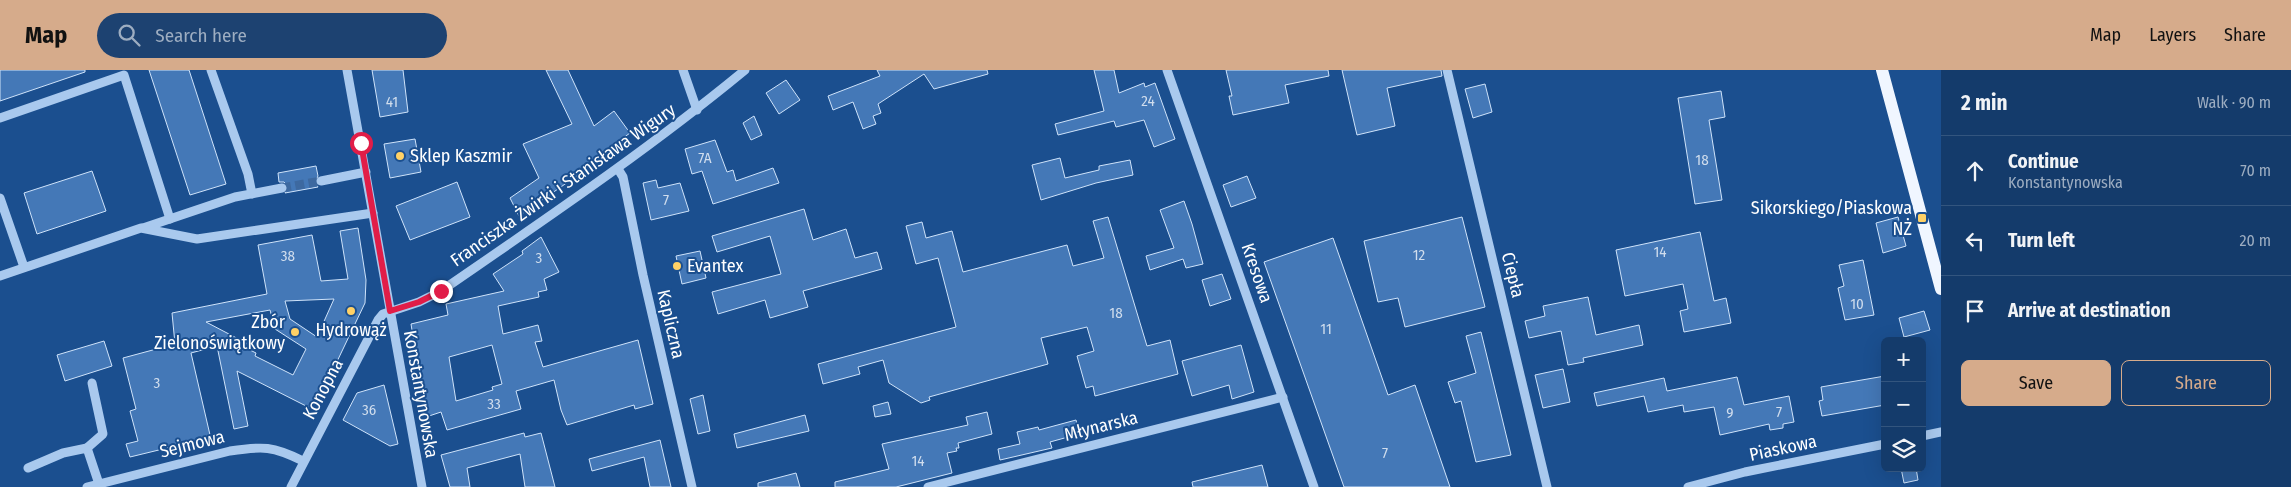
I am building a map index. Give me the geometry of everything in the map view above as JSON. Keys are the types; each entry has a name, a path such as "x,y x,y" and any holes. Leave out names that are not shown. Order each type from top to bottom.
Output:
{"main road":[{"path":"1882,70 1941,289"}],"street":[{"path":"212,70 248,174 252,194"},
{"name":"Konstantynowska","path":"347,70 422,487"},
{"path":"683,70 697,110"},
{"name":"Franciszka Żwirki i Stanisława Wigury","path":"390,311 419,302 441,291 618,169 697,110 745,70"},
{"name":"Kresowa","path":"1167,70 1314,487"},
{"name":"Ciepła","path":"1447,70 1547,487"},
{"path":"0,118 124,75 170,219"},
{"name":"Kapliczna","path":"618,169 623,176 643,275 692,487"},
{"path":"321,180 366,172"},
{"path":"0,276 235,197 282,188"},
{"path":"0,198 24,267"},
{"path":"141,228 197,239 373,213"},
{"name":"Konopna","path":"291,487 378,320 383,314 390,311"},
{"path":"28,468 63,453 87,448 103,434 92,383"},
{"name":"Młynarska","path":"928,487 1283,396"},
{"path":"1926,435 1941,432"},
{"name":"Piaskowa","path":"1688,487 1745,472 1881,445"},
{"name":"Sejmowa","path":"87,487 230,451 252,448 271,447 304,461"},
{"path":"87,448 99,484"}],"building":[{"path":"0,70 85,70 85,72 0,101"},
{"path":"149,70 189,70 226,184 190,195"},
{"path":"372,70 403,70 408,112 380,117"},
{"path":"546,70 568,70 594,126 614,111 630,133 579,170 581,173 519,216 510,198 539,178 523,144 572,124"},
{"path":"877,70 987,70 988,74 934,89 924,74 878,104 881,113 873,116 876,124 863,129 853,102 833,110 828,96 880,76"},
{"path":"1094,70 1114,70 1119,93 1144,83 1145,87 1155,83 1175,139 1154,147 1144,120 1116,127 1114,121 1058,135 1055,124 1104,111"},
{"path":"1226,70 1328,70 1329,76 1285,85 1289,103 1233,115 1229,96 1232,96"},
{"path":"1342,70 1441,70 1442,76 1387,88 1395,126 1357,135"},
{"path":"786,80 800,100 779,114 766,93"},
{"path":"1485,84 1492,112 1473,118 1465,89"},
{"path":"1721,91 1725,117 1709,120 1722,200 1695,204 1678,98"},
{"path":"754,116 762,135 751,140 743,123"},
{"name":"Sklep Kaszmir","path":"415,139 421,172 390,178 384,144"},
{"path":"715,140 727,172 733,170 736,181 773,168 779,183 713,204 702,171 692,174 685,149"},
{"path":"1060,158 1065,178 1099,170 1099,166 1130,160 1133,175 1096,183 1041,200 1032,165"},
{"path":"316,166 318,176 315,182 318,187 285,193 288,186 284,182 279,182 278,173"},
{"path":"92,171 106,211 37,234 24,193"},
{"path":"1247,176 1256,198 1231,207 1223,185"},
{"path":"656,180 658,188 680,183 689,211 651,220 643,183"},
{"path":"457,182 470,217 410,240 396,206"},
{"path":"1184,201 1203,264 1186,268 1183,259 1150,270 1146,256 1174,248 1160,210"},
{"path":"804,209 813,240 846,229 855,258 877,252 882,269 803,291 808,307 770,318 765,300 718,314 712,292 781,274 770,236 717,252 712,236"},
{"path":"1108,217 1147,346 1170,340 1178,374 1095,396 1093,386 1086,388 1077,356 1094,351 1087,327 1041,338 1048,364 929,397 930,400 921,403 889,383 883,360 858,367 860,374 823,384 818,364 956,327 938,258 916,264 906,226 922,222 926,238 952,231 963,272 1067,245 1073,266 1104,258 1093,221"},
{"path":"1462,217 1485,307 1405,327 1398,298 1378,302 1364,241"},
{"path":"1898,217 1906,246 1883,253 1876,223"},
{"path":"358,228 366,280 365,303 332,372 334,373 328,383 324,381 310,408 237,371 248,426 234,429 217,346 191,353 210,435 199,438 200,440 130,457 126,444 138,441 130,411 136,409 123,358 175,344 172,313 267,294 258,245 312,235 321,281 348,279 340,231","holes":["334,299 317,337 290,319 285,301","270,310 275,329 306,349 293,375 255,356 256,353 246,348 248,344 206,322"]},
{"path":"1700,232 1714,301 1726,298 1731,323 1684,332 1680,311 1688,309 1683,284 1625,296 1616,250"},
{"path":"541,237 559,272 544,279 547,290 538,292 539,297 498,306 503,334 538,325 542,341 535,342 543,367 638,340 653,404 635,409 634,405 567,425 561,410 554,380 516,391 521,409 447,430 441,412 426,417 411,324 448,315 446,304 504,291 493,274 523,254 522,251","holes":["492,345 502,384 492,387 493,390 456,401 449,357"]},
{"path":"1333,238 1388,395 1415,385 1450,487 1344,487 1264,262"},
{"path":"700,251 706,278 682,284 676,256"},
{"path":"1863,260 1874,315 1845,320 1838,288 1844,286 1839,265"},
{"path":"1222,274 1231,299 1210,306 1202,280"},
{"path":"1588,297 1596,335 1639,325 1643,345 1583,358 1584,362 1568,365 1561,331 1529,338 1525,321 1545,316 1543,306"},
{"path":"1924,311 1930,330 1904,337 1899,318"},
{"path":"1481,332 1511,455 1476,462 1461,401 1455,403 1448,382 1476,373 1466,336"},
{"path":"104,341 112,366 65,381 57,355"},
{"path":"1241,345 1254,392 1232,399 1229,385 1192,396 1182,361"},
{"path":"1563,369 1570,402 1543,408 1535,375"},
{"path":"1737,377 1744,405 1789,396 1794,422 1783,424 1783,428 1770,430 1769,424 1720,435 1714,407 1684,412 1683,405 1648,412 1644,396 1597,406 1594,393 1664,378 1667,391"},
{"path":"1881,377 1881,406 1822,416 1819,401 1823,400 1821,387"},
{"path":"384,385 398,444 390,446 343,420 357,393"},
{"path":"703,395 710,431 698,434 690,399"},
{"path":"888,402 891,414 875,417 873,406"},
{"path":"987,412 992,434 958,443 959,448 956,448 957,451 947,453 952,473 896,487 835,487 835,482 889,469 882,444 968,425 966,417"},
{"path":"805,415 809,431 737,448 734,434"},
{"path":"1076,420 1079,434 1050,442 1052,448 1000,460 998,449 1020,444 1017,432 1038,427 1039,430"},
{"path":"524,433 525,437 541,433 555,487 525,487 520,454 467,468 470,487 450,487 441,455"},
{"path":"660,440 671,487 650,487 644,457 592,471 589,459"},
{"path":"1262,465 1268,487 1193,487 1192,482"},
{"path":"1902,472 1917,472 1918,480 1904,483"},
{"path":"796,473 800,487 758,487 758,483"}],"tunnel":[{"path":"282,188 321,181"}],"place":[{"name":"Sklep Kaszmir","path":"400,156"},
{"name":"Sikorskiego/Piaskowa NŻ","path":"1922,218"},
{"name":"Evantex","path":"677,266"},
{"name":"Hydrowąż","path":"351,311"},
{"name":"Zbór Zielonoświątkowy","path":"295,332"}],"route":[{"path":"361,143 390,311 419,302 441,291"}]}
